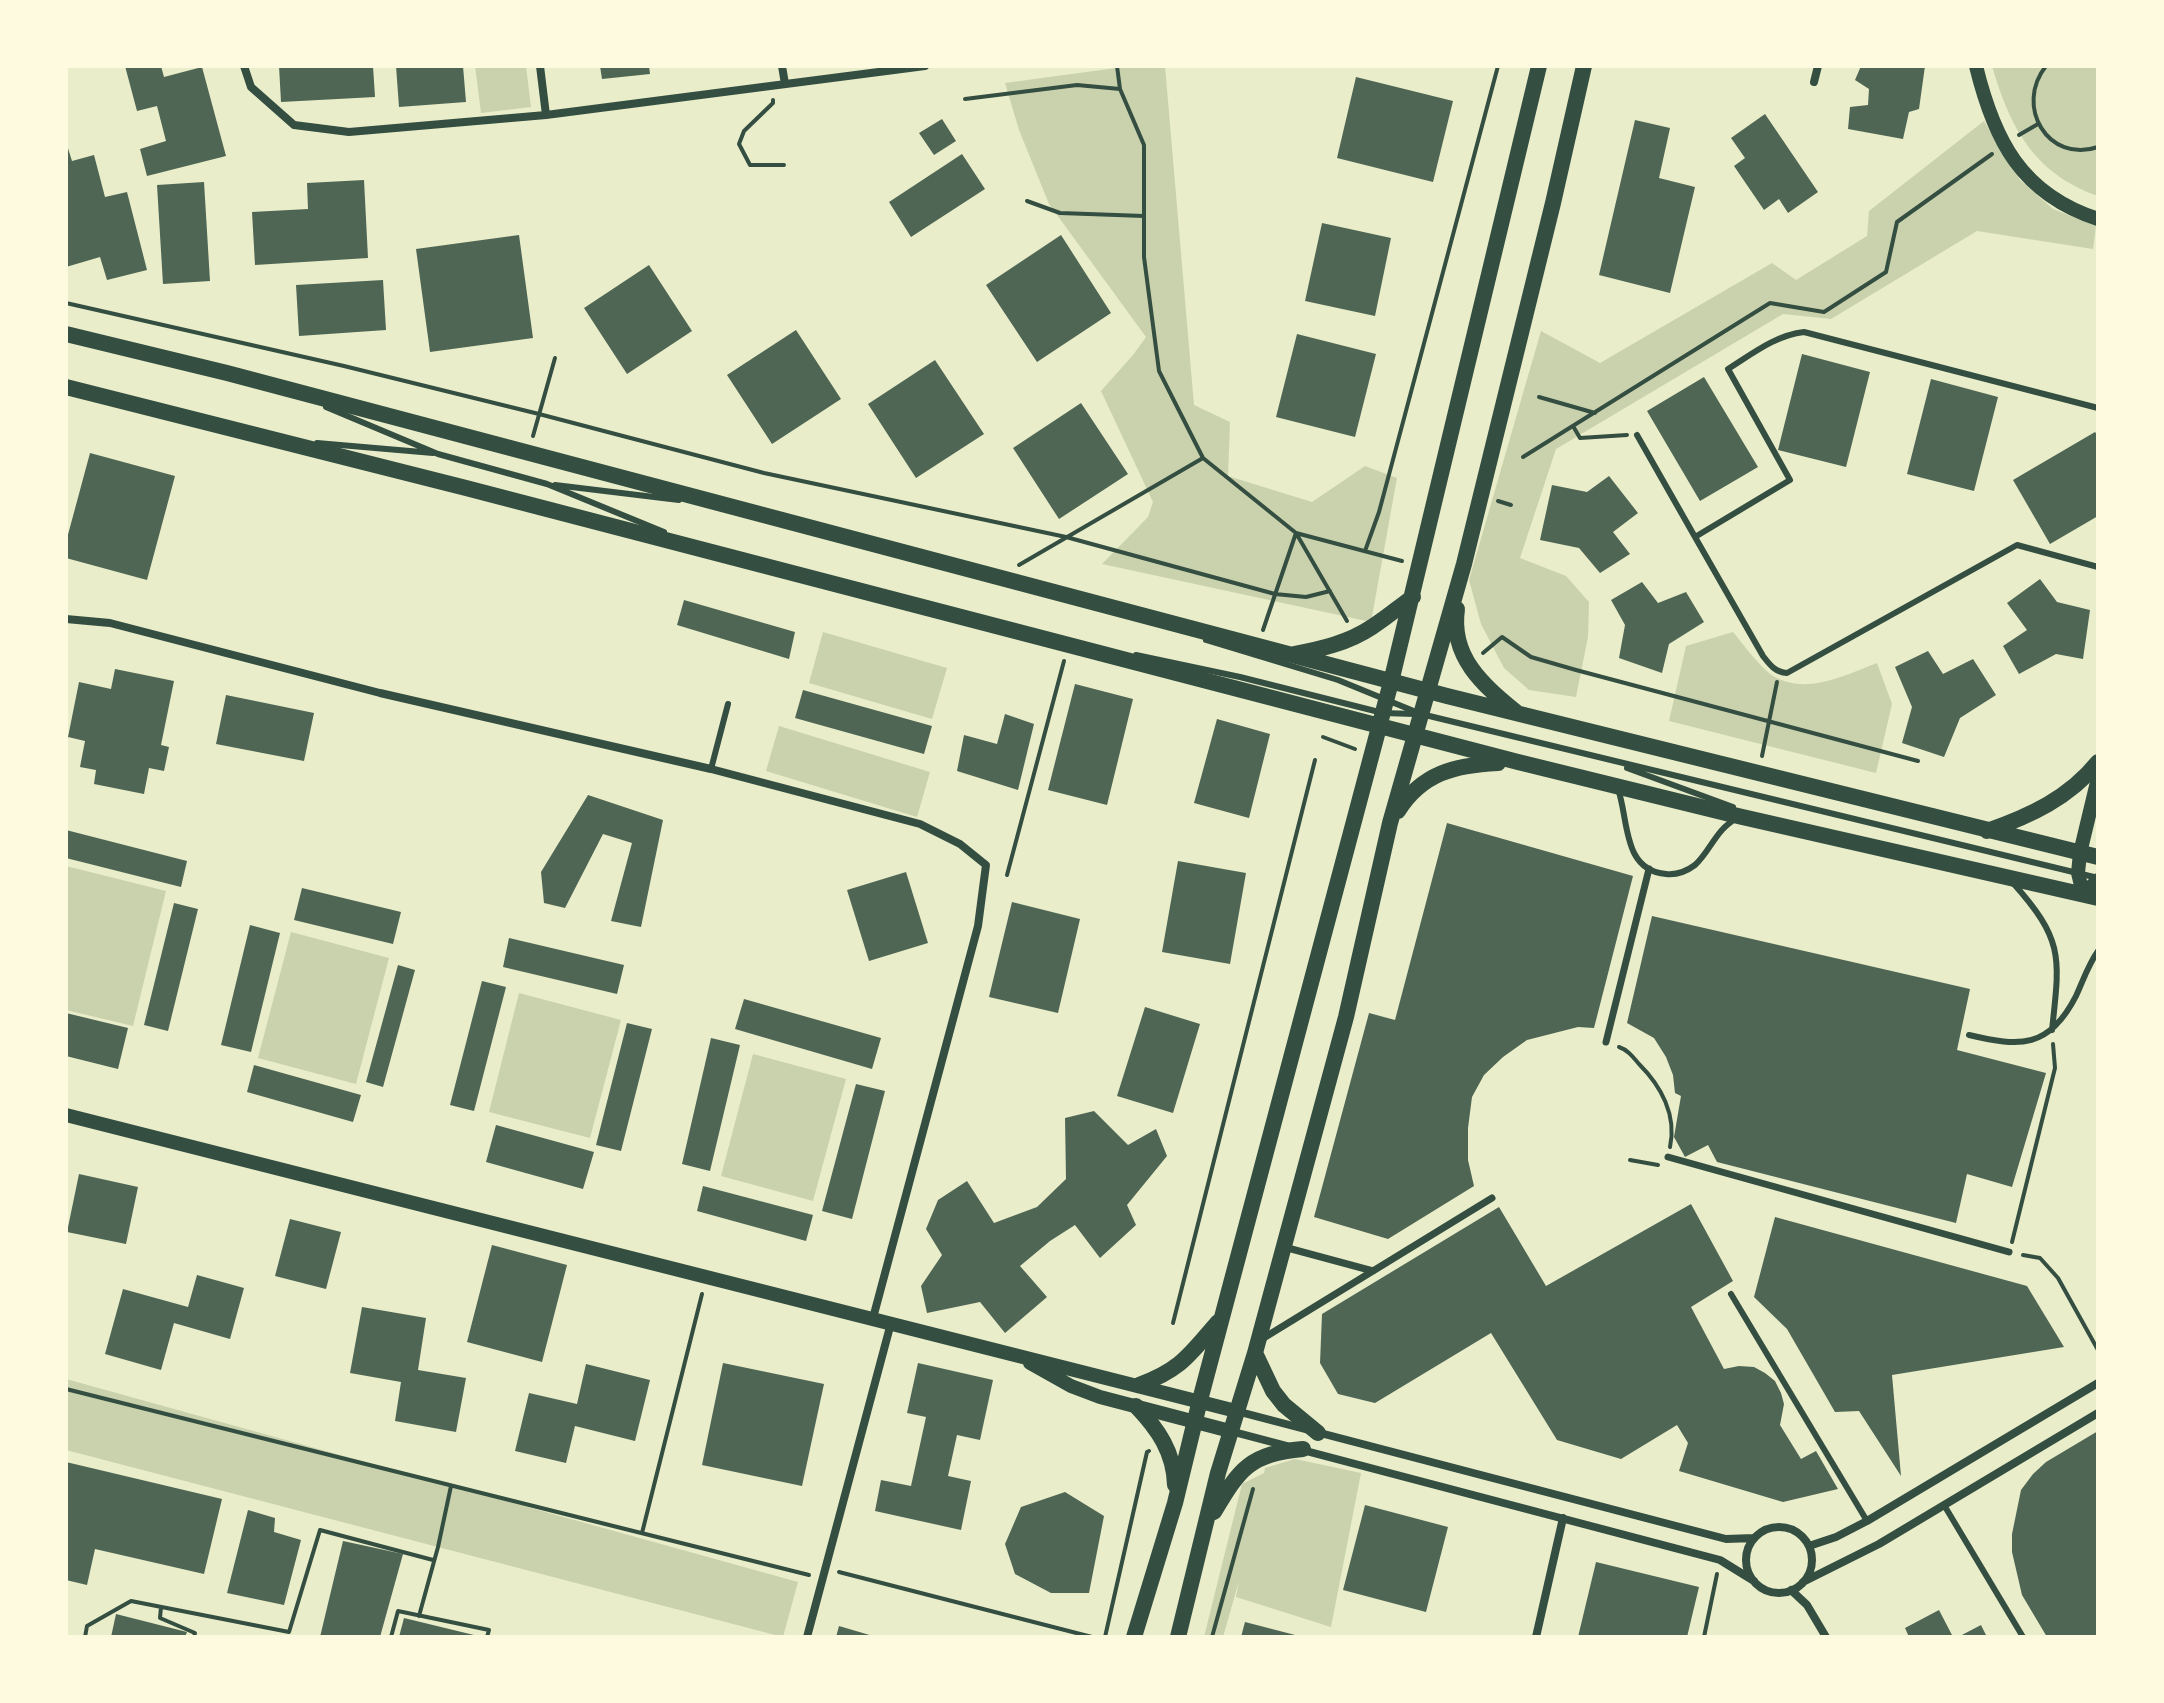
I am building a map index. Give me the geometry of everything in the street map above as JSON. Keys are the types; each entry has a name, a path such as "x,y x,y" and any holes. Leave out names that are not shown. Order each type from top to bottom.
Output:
{"main road":[{"path":"1134,1637 1175,1503 1413,597 1539,66"},
{"path":"1178,1637 1230,1431 1257,1347 1346,1017 1390,823 1464,564 1584,66"},
{"path":"66,334 283,388 1391,682 2098,857"},
{"path":"66,387 1068,645 1383,713 1415,736 1518,762 1738,816 2091,896"},
{"path":"1464,564 1456,619 1460,645 1468,665 1484,685 1520,715"},
{"path":"1291,655 1326,648 1356,636 1413,597"},
{"path":"1390,823 1413,793 1437,774 1471,764 1518,762"},
{"path":"1987,831 2018,820 2062,797 2098,762"},
{"path":"1139,1385 1162,1377 1182,1364 1222,1318"},
{"path":"1257,1347 1273,1391 1284,1405 1318,1433"},
{"path":"1136,1406 1163,1439 1172,1460 1175,1503"},
{"path":"1205,1527 1231,1484 1246,1467 1262,1456 1303,1449"}],"street":[{"path":"244,66 251,87 294,125 349,132 546,115 925,66"},
{"path":"540,66 546,115"},
{"path":"780,85 782,66"},
{"path":"1814,82 1818,66"},
{"path":"1976,66 1995,130 2024,173 2051,197 2076,212 2098,219"},
{"path":"66,619 110,623 380,693 711,769 920,824 960,844 986,865 978,926 873,1318"},
{"path":"2091,896 2078,873 2098,778"},
{"path":"1606,1042 1649,869"},
{"path":"2091,896 2098,879"},
{"path":"66,1115 1200,1400 1726,1539 1754,1538"},
{"path":"1668,1157 2009,1252"},
{"path":"1257,1347 1492,1198"},
{"path":"1284,1247 1373,1271"},
{"path":"807,1637 892,1323"},
{"path":"1016,1354 1071,1386 1100,1397 1720,1560 1775,1592 1791,1590 1879,1544 2098,1413"},
{"path":"1809,1546 1836,1537 1867,1521 2098,1383"},
{"path":"1536,1637 1563,1518"},
{"path":"1754,1581 1749,1573 1746,1555 1754,1538 1769,1528 1788,1528 1797,1532 1809,1546 1811,1565 1803,1582"},
{"path":"1791,1590 1807,1605 1826,1637"}],"lane":[{"path":"1695,537 1790,480 1728,369 1792,333 1804,332 2098,408"},
{"path":"283,388 438,454 547,484 716,554"},
{"path":"1637,435 1763,656 1779,672 1787,673 2017,545 2098,567"},
{"path":"273,439 438,454"},
{"path":"547,484 726,506"},
{"path":"1024,585 1320,674 1383,713 1421,714"},
{"path":"1027,634 1225,673 1383,713 1421,714 2098,879"},
{"path":"711,769 728,704"},
{"path":"1597,757 1782,826"},
{"path":"1617,786 1629,845 1635,857 1657,873 1670,875 1695,865 1723,829 1738,816"},
{"path":"2006,876 2043,920 2057,953 2052,1030"},
{"path":"1969,1035 2015,1044 2052,1030 2074,1000 2098,951"},
{"path":"1731,1294 1867,1521"},
{"path":"1944,1505 2023,1637"}],"path":[{"path":"1117,66 1120,89 1144,145 1144,257 1159,371 1203,458 1296,533 1356,636"},
{"path":"1365,551 1379,512 1498,66"},
{"path":"2046,66 2038,75 2032,91 2032,108 2038,124 2048,137 2061,146 2077,150 2098,147"},
{"path":"780,85 773,103 744,131 739,144 750,165 784,165"},
{"path":"965,99 1077,85 1120,89"},
{"path":"1523,457 1770,303 1824,312 1886,272 1897,222 2038,124"},
{"path":"1027,201 1060,213 1144,216"},
{"path":"66,303 344,366 764,473 1066,537 1275,594 1306,597 1330,591"},
{"path":"528,453 555,358"},
{"path":"1539,397 1595,413"},
{"path":"1573,426 1580,438 1637,435"},
{"path":"997,578 1203,458"},
{"path":"1296,533 1420,566"},
{"path":"1257,646 1296,533"},
{"path":"1502,637 1531,657 1918,761"},
{"path":"1007,875 1068,645"},
{"path":"1758,774 1779,672"},
{"path":"1173,1323 1315,760"},
{"path":"2052,1030 2055,1068 2009,1252 2040,1258 2058,1278 2098,1350"},
{"path":"1606,1042 1625,1049 1659,1088 1671,1117 1672,1140 1668,1157"},
{"path":"1630,1160 1664,1166"},
{"path":"642,1533 707,1276"},
{"path":"66,1389 823,1578"},
{"path":"1105,1637 1147,1452 1163,1439"},
{"path":"1212,1637 1262,1456"},
{"path":"419,1616 451,1486"},
{"path":"85,1637 87,1626 131,1601 289,1632 320,1530 433,1560"},
{"path":"1704,1637 1720,1560"},
{"path":"825,1568 1092,1637"},
{"path":"161,1607 160,1618 195,1633 194,1637"},
{"path":"391,1637 398,1611 489,1630 487,1637"}],"green space":[{"path":"475,66 526,66 531,107 481,113"},
{"path":"1131,66 1165,66 1194,405 1230,422 1228,476 1312,502 1365,466 1397,478 1371,622 1102,564 1148,517 1153,502 1101,391 1146,337 1049,204 1019,130 1005,83"},
{"path":"1992,66 2098,66 2098,196 2057,175 2027,145 2007,109"},
{"path":"1984,121 2020,180 2053,209 2096,226 2093,249 1977,231 1831,319 1783,314 1556,449 1520,558 1566,576 1589,602 1588,637 1576,697 1529,690 1504,668 1481,624 1469,580 1541,331 1600,363 1772,263 1796,280 1867,236 1869,211"},
{"path":"823,632 947,668 932,719 809,683"},
{"path":"1733,632 1765,669 1788,682 1813,684 1877,663 1892,704 1876,773 1669,721 1686,646"},
{"path":"779,726 930,772 917,817 766,771"},
{"path":"66,866 166,891 133,1026 66,1010"},
{"path":"291,932 389,958 356,1084 258,1058"},
{"path":"519,993 621,1020 590,1138 489,1112"},
{"path":"753,1054 846,1079 813,1201 721,1176"},
{"path":"66,1379 798,1582 783,1637 66,1450"},
{"path":"1295,1459 1361,1473 1331,1627 1236,1597 1239,1581 1223,1637 1204,1637 1242,1484 1264,1473 1265,1468"}],"building":[{"path":"125,66 161,66 164,77 202,67 226,156 147,176 140,149 166,141 157,106 137,111"},
{"path":"279,66 373,66 375,97 281,102"},
{"path":"396,66 463,66 466,102 399,107"},
{"path":"600,66 649,66 650,74 602,79"},
{"path":"1861,66 1925,66 1919,109 1909,112 1903,139 1848,129 1850,107 1868,105 1869,89 1855,80"},
{"path":"1356,77 1453,101 1433,182 1337,158"},
{"path":"1765,114 1818,192 1788,213 1779,199 1764,210 1734,166 1745,158 1731,138"},
{"path":"942,119 956,141 934,155 919,133"},
{"path":"1635,120 1670,128 1659,178 1695,187 1670,293 1599,275"},
{"path":"66,142 72,161 94,155 105,197 127,192 147,270 107,280 100,257 66,267"},
{"path":"962,154 985,189 911,237 889,202"},
{"path":"364,180 368,258 255,265 252,212 308,209 307,183"},
{"path":"204,182 210,281 163,284 157,185"},
{"path":"1322,223 1391,238 1375,316 1305,301"},
{"path":"519,235 533,338 430,352 416,249"},
{"path":"1061,235 1111,313 1037,362 986,285"},
{"path":"649,265 692,331 627,374 584,308"},
{"path":"383,280 386,330 299,336 296,285"},
{"path":"796,330 841,399 772,444 727,375"},
{"path":"1297,334 1376,354 1355,437 1276,417"},
{"path":"1802,354 1870,372 1846,467 1778,450"},
{"path":"935,360 984,434 916,478 868,404"},
{"path":"1704,377 1758,467 1700,501 1647,411"},
{"path":"1931,379 1998,397 1974,491 1907,474"},
{"path":"1081,403 1128,474 1059,519 1013,448"},
{"path":"2095,432 2098,436 2098,516 2050,544 2013,480"},
{"path":"90,453 175,476 147,580 66,558 66,542"},
{"path":"1609,476 1638,513 1613,532 1630,554 1600,573 1579,548 1540,540 1552,485 1587,492"},
{"path":"2040,579 2057,602 2090,610 2083,659 2056,654 2019,674 2003,646 2027,630 2007,603"},
{"path":"1642,582 1658,603 1686,592 1704,622 1669,644 1662,673 1619,658 1625,625 1611,600"},
{"path":"684,600 795,632 789,659 677,625"},
{"path":"1928,651 1943,674 1973,659 1996,695 1960,718 1944,757 1902,743 1912,707 1895,667"},
{"path":"115,669 174,681 161,745 169,747 164,771 149,768 144,794 94,784 96,770 80,767 85,741 68,737 79,682 111,689"},
{"path":"1075,684 1133,699 1107,805 1048,790"},
{"path":"803,690 932,726 924,754 795,718"},
{"path":"226,695 314,713 304,761 216,744"},
{"path":"1005,714 1034,724 1018,790 957,771 964,735 997,744"},
{"path":"1217,719 1270,734 1249,818 1194,803"},
{"path":"588,795 663,820 641,927 611,921 632,843 603,834 565,908 544,903 541,872"},
{"path":"1447,823 1633,876 1594,1028 1578,1027 1527,1040 1484,1075 1472,1097 1468,1128 1468,1160 1474,1186 1388,1239 1314,1217 1369,1013 1395,1020"},
{"path":"66,830 187,861 181,887 66,858"},
{"path":"1178,861 1246,873 1230,964 1162,952"},
{"path":"906,872 928,943 869,961 847,890"},
{"path":"302,888 401,912 393,944 294,920"},
{"path":"1012,902 1080,919 1058,1013 989,997"},
{"path":"174,903 198,909 168,1031 144,1025"},
{"path":"1652,916 1970,989 1957,1050 2046,1073 2012,1187 1967,1174 1956,1223 1717,1162 1708,1145 1685,1157 1674,1137 1681,1096 1675,1093 1673,1075 1666,1057 1654,1038 1627,1023"},
{"path":"250,925 280,933 251,1052 221,1045"},
{"path":"509,938 624,965 617,994 503,967"},
{"path":"398,965 415,970 383,1087 366,1082"},
{"path":"482,981 506,987 474,1111 450,1105"},
{"path":"744,999 881,1038 872,1069 735,1029"},
{"path":"1145,1007 1200,1024 1173,1113 1117,1096"},
{"path":"66,1013 128,1028 118,1069 66,1056"},
{"path":"627,1023 652,1029 621,1151 596,1145"},
{"path":"711,1038 740,1045 710,1171 682,1164"},
{"path":"254,1065 361,1095 353,1122 247,1092"},
{"path":"856,1084 885,1091 852,1219 822,1211"},
{"path":"1094,1111 1128,1145 1156,1129 1167,1156 1127,1205 1136,1225 1100,1258 1075,1225 1050,1241 1020,1266 1047,1297 1005,1333 980,1302 927,1313 921,1286 942,1255 926,1229 938,1200 967,1181 994,1223 1037,1207 1066,1179 1065,1118"},
{"path":"496,1125 594,1152 583,1189 486,1162"},
{"path":"79,1174 138,1187 126,1244 67,1232"},
{"path":"703,1186 813,1215 806,1241 697,1211"},
{"path":"1691,1204 1733,1281 1691,1307 1724,1369 1754,1367 1775,1381 1784,1404 1780,1425 1801,1459 1816,1451 1838,1489 1783,1502 1679,1471 1688,1443 1677,1425 1621,1459 1557,1440 1491,1333 1375,1403 1338,1394 1320,1363 1322,1314 1499,1207 1546,1286"},
{"path":"1775,1217 2027,1286 2064,1347 1892,1375 1901,1476 1859,1411 1835,1412 1787,1329 1754,1297"},
{"path":"290,1219 341,1232 326,1289 275,1276"},
{"path":"492,1245 567,1265 542,1362 467,1342"},
{"path":"197,1275 244,1288 230,1339 174,1323 161,1370 105,1354 123,1289 188,1307"},
{"path":"362,1307 426,1318 418,1370 466,1378 456,1432 395,1421 401,1382 350,1373"},
{"path":"723,1363 824,1384 802,1486 702,1465"},
{"path":"918,1363 993,1380 980,1440 957,1435 948,1476 971,1481 961,1530 875,1511 881,1480 911,1486 926,1417 907,1413"},
{"path":"586,1364 650,1380 635,1441 575,1426 566,1463 515,1451 529,1393 577,1404"},
{"path":"2098,1431 2098,1637 2047,1637 2022,1595 2012,1552 2012,1534 2021,1490 2046,1462"},
{"path":"66,1462 222,1499 204,1574 95,1549 87,1585 66,1580"},
{"path":"1065,1492 1104,1516 1089,1593 1051,1593 1015,1574 1005,1544 1021,1507"},
{"path":"1365,1505 1448,1527 1426,1612 1343,1590"},
{"path":"248,1510 275,1518 274,1532 301,1540 284,1605 227,1593"},
{"path":"343,1541 403,1554 380,1637 320,1637"},
{"path":"1596,1562 1699,1587 1687,1637 1578,1637"},
{"path":"1939,1610 1953,1637 1909,1637 1905,1628"},
{"path":"116,1614 187,1632 185,1637 111,1637"},
{"path":"404,1618 478,1636 478,1637 399,1637"},
{"path":"1245,1622 1299,1636 1299,1637 1241,1637"},
{"path":"1981,1625 1987,1637 1958,1637"},
{"path":"839,1626 873,1636 836,1637"}]}
